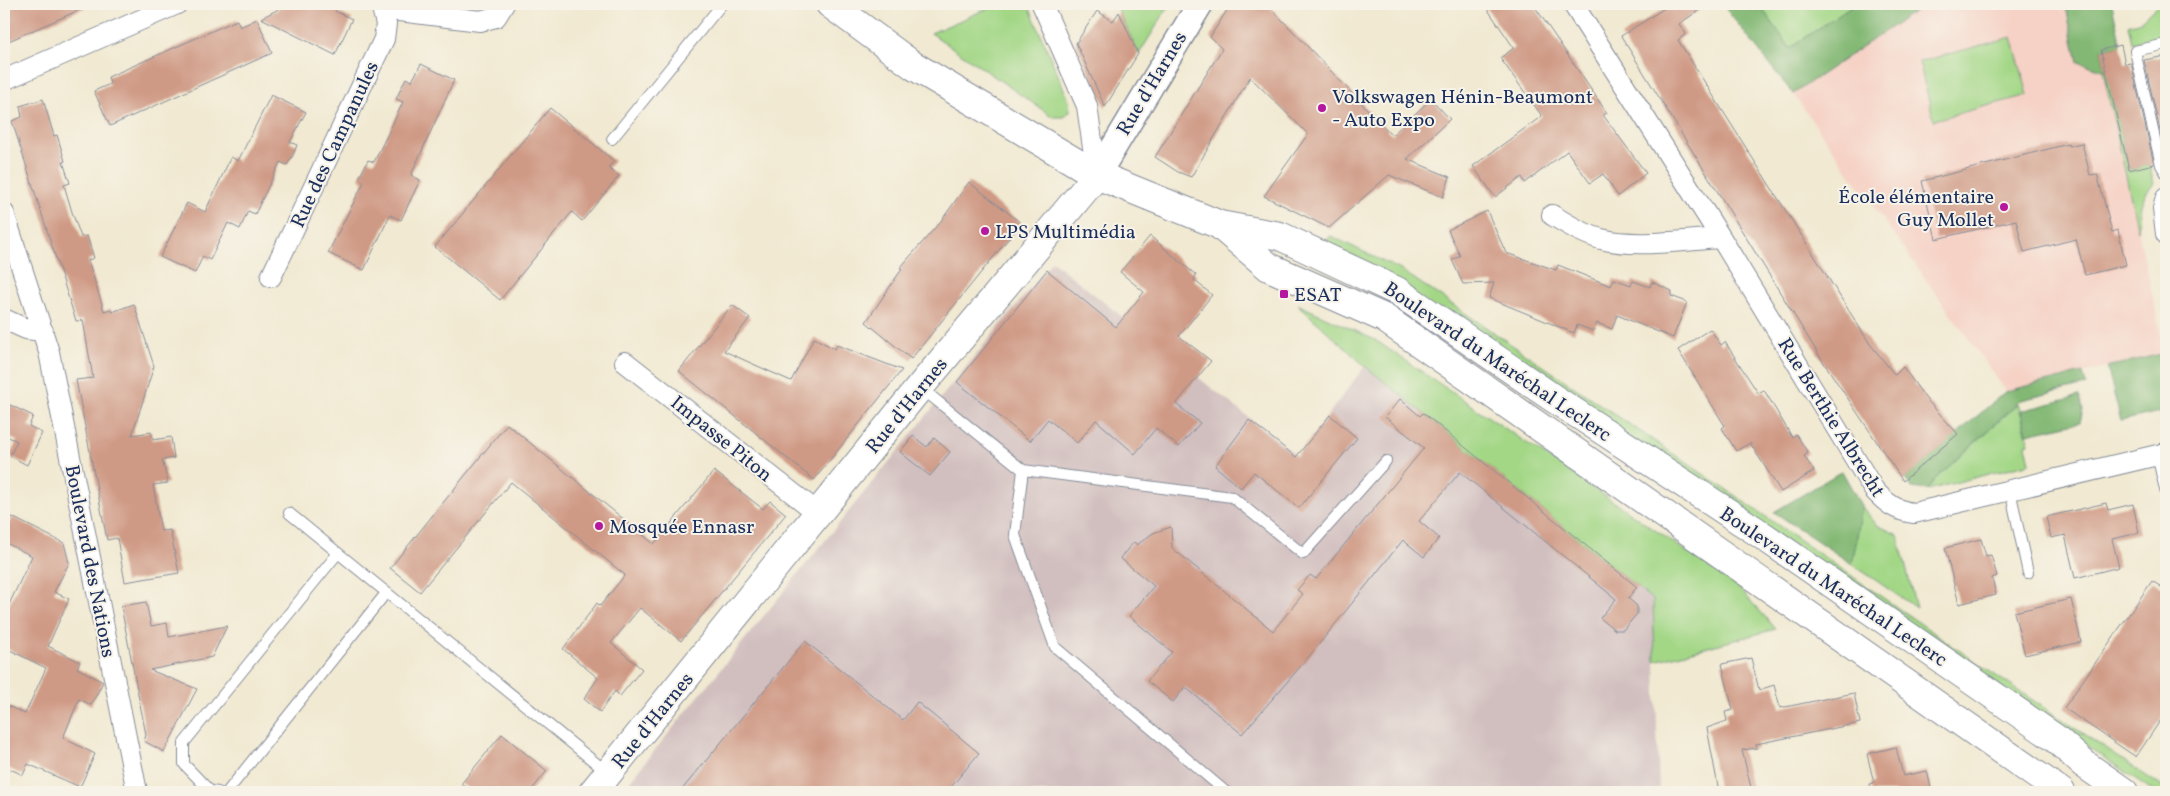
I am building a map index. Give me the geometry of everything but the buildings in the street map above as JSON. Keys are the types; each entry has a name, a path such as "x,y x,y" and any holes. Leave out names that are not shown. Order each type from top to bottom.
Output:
{"main road":[{"path":"830,4 914,66 1097,174 1220,225"},
{"name":"Rue d'Harnes","path":"601,783 920,387 1097,174"},
{"name":"Boulevard du Maréchal Leclerc","path":"1220,225 1269,267 1384,318 2062,792"},
{"name":"Boulevard du Maréchal Leclerc","path":"1220,225 1280,236 1397,290 1553,398 1756,532 1958,671 2055,738 2084,764 2124,792"}],"street":[{"path":"4,80 178,4"},
{"path":"382,6 480,21 496,16 504,4"},
{"path":"1042,4 1086,106 1097,174"},
{"name":"Rue d'Harnes","path":"1097,174 1200,4"},
{"name":"Rue Berthie Albrecht","path":"1573,4 1721,238 1874,490 1885,502 1900,511 1914,513 2162,454"},
{"name":"Rue des Campanules","path":"271,277 384,39 386,24 382,6"},
{"path":"2166,198 2163,209 2166,234"},
{"name":"Boulevard des Nations","path":"4,213 11,258 43,331 49,352 137,792"},
{"path":"1552,215 1581,232 1601,239 1631,243 1721,238"},
{"path":"4,318 26,329 43,331"},
{"name":"Impasse Piton","path":"625,362 818,513"}],"lane":[{"path":"612,139 722,4"},
{"path":"2166,44 2135,51 2161,165 2166,173"},
{"path":"920,387 1023,470 1232,497 1303,554 1386,460"},
{"path":"2162,454 2166,494"},
{"path":"1023,470 1015,535 1055,647 1226,792"},
{"path":"2010,490 2028,573"},
{"path":"289,513 386,593 601,783"},
{"path":"218,792 210,791 184,764 184,743 338,553"},
{"path":"227,792 386,593"}],"shaded area":[{"name":"École élémentaire Guy Mollet","path":"1925,4 2088,4 2165,353 2006,391 1793,94"},
{"path":"1052,261 1297,456 1365,366 1653,600 1659,792 621,792"}],"green space":[{"path":"998,4 1028,4 1069,101 1070,111 1064,117 1053,117 931,33"},
{"path":"1115,4 1170,4 1139,54"},
{"path":"1722,4 1759,4 1790,48 1854,4 1925,4 1793,94"},
{"path":"1759,4 1854,4 1790,48"},
{"path":"2065,4 2112,4 2121,45 2101,50 2106,71 2078,62"},
{"path":"2159,4 2166,4 2166,35 2132,43 2128,25 2141,21"},
{"path":"2012,37 2028,95 1934,120 1919,62"},
{"path":"2103,71 2106,71 2129,170 2149,165 2154,184 2143,200 2138,231"},
{"path":"1331,236 1401,270 1743,501 1986,669 2166,789 2166,792 2155,792 1980,674 1324,242"},
{"path":"1297,304 1375,340 1736,585 1776,629 1655,661 1653,600 1365,366"},
{"path":"2165,353 2166,428 2163,429 2159,412 2121,421 2107,367"},
{"path":"2083,373 2086,385 2021,400 1933,481 1928,490 1912,488 1905,479 2006,391"},
{"path":"2079,396 2083,410 2080,422 2027,434 2021,411"},
{"path":"2018,404 2029,443 2026,444 2030,463 1928,490 1933,481"},
{"path":"1842,471 1862,507 1852,564 1774,512"},
{"path":"1862,507 1877,525 1898,535 1916,608 1852,564"}],"place":[{"name":"Volkswagen Hénin-Beaumont - Auto Expo","path":"1322,108"},
{"name":"École élémentaire Guy Mollet","path":"2004,207"},
{"name":"LPS Multimédia","path":"985,231"},
{"name":"ESAT","path":"1284,294"},
{"name":"Mosquée Ennasr","path":"599,526"}]}
